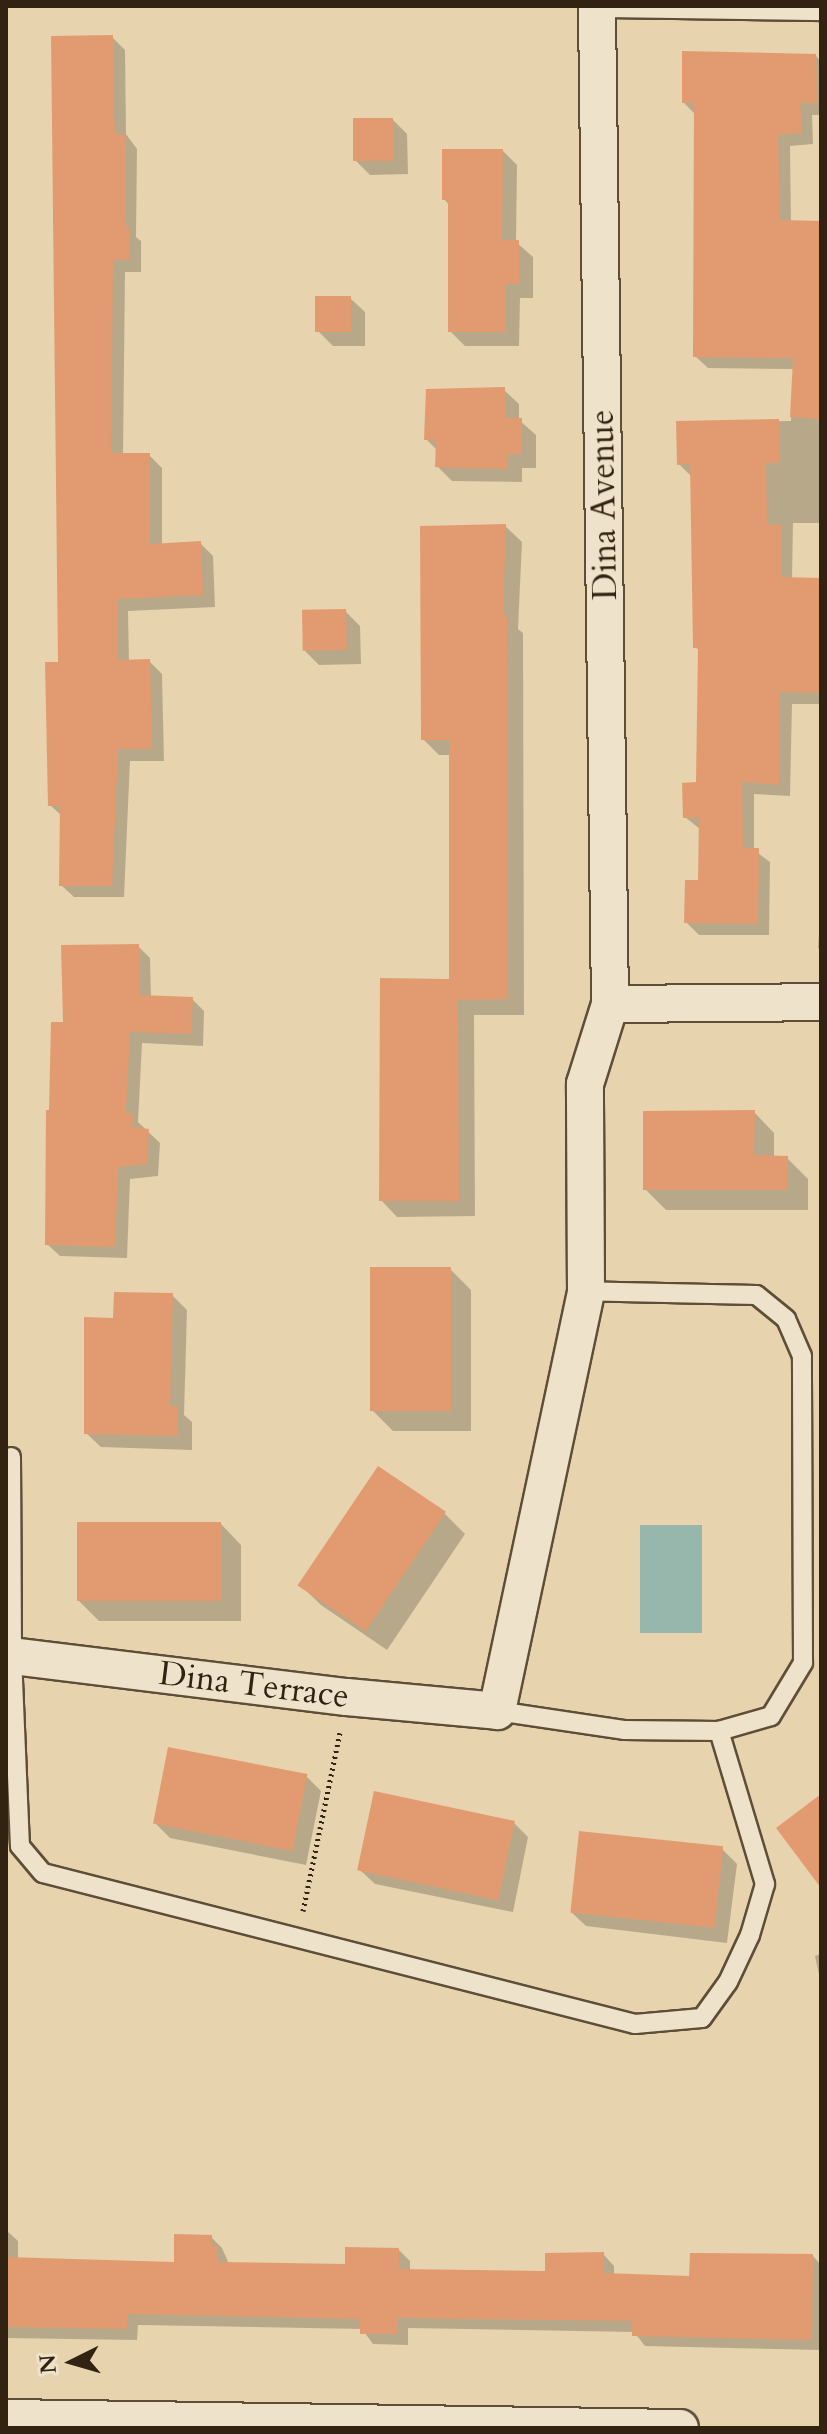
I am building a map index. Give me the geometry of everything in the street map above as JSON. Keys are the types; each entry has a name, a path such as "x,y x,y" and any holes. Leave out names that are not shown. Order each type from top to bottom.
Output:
{"street":[{"name":"Dina Avenue","path":"597,7 610,1004"},
{"path":"497,1711 586,1291 585,1084 610,1004 821,1002"},
{"name":"Dina Terrace","path":"12,1656 347,1697 497,1711"},
{"path":"6,2418 680,2428"}],"lane":[{"path":"597,7 821,11"},
{"name":"Dina Terrace","path":"497,1711 624,1730 719,1731 771,1716 803,1663 802,1356 786,1319 756,1295 586,1291"},
{"path":"11,1457 12,1656 20,1846 43,1873 635,2024 702,2018 728,1982 750,1935 765,1884 719,1731"}],"path":[{"path":"309,1891 347,1697"}],"water":[{"path":"640,1525 702,1525 702,1633 640,1633"}],"building":[{"path":"113,35 114,120 116,134 126,135 125,226 129,227 129,260 113,260 111,453 150,453 150,544 201,541 203,595 117,599 117,660 150,659 152,749 118,749 112,886 59,886 60,806 48,806 45,662 58,662 51,36"},
{"path":"682,51 816,54 817,103 800,103 802,133 778,135 780,220 821,221 821,419 790,417 793,358 693,357 694,103 682,103"},
{"path":"353,118 393,118 393,161 353,161"},
{"path":"442,149 503,149 502,240 519,240 519,284 506,284 506,332 448,332 448,200 442,200"},
{"path":"315,296 351,296 351,332 315,332"},
{"path":"505,387 505,418 522,418 522,454 508,454 508,469 435,467 436,440 424,440 426,389"},
{"path":"779,419 780,463 766,463 767,525 781,525 781,577 821,578 821,693 780,692 779,785 742,782 743,848 759,848 758,924 684,923 685,880 698,880 699,818 683,818 682,783 696,782 698,648 693,648 690,464 677,465 676,421"},
{"path":"506,524 503,615 507,615 508,999 458,1000 459,1201 379,1201 380,978 449,979 449,740 421,740 420,526"},
{"path":"346,609 347,650 303,651 302,610"},
{"path":"139,944 140,995 193,997 191,1034 130,1032 126,1113 133,1114 132,1127 149,1129 147,1164 118,1167 115,1247 45,1245 46,1110 49,1110 51,1022 63,1022 61,945"},
{"path":"755,1110 754,1155 788,1156 788,1190 643,1190 643,1111"},
{"path":"370,1267 451,1267 451,1411 370,1411"},
{"path":"114,1292 173,1293 170,1406 178,1406 178,1436 84,1434 84,1317 113,1318"},
{"path":"378,1466 446,1512 365,1631 297,1585"},
{"path":"77,1522 221,1522 221,1601 77,1601"},
{"path":"168,1747 307,1774 293,1851 153,1824"},
{"path":"374,1791 515,1821 498,1900 357,1870"},
{"path":"821,1794 821,1888 776,1828"},
{"path":"579,1831 723,1846 715,1928 570,1913"},
{"path":"174,2234 212,2235 212,2246 218,2246 218,2262 345,2264 345,2247 399,2248 399,2269 545,2271 545,2253 604,2252 604,2273 689,2276 690,2253 813,2254 812,2340 632,2336 632,2321 398,2318 397,2334 360,2334 360,2319 127,2314 127,2329 6,2327 6,2257 174,2262"}]}
